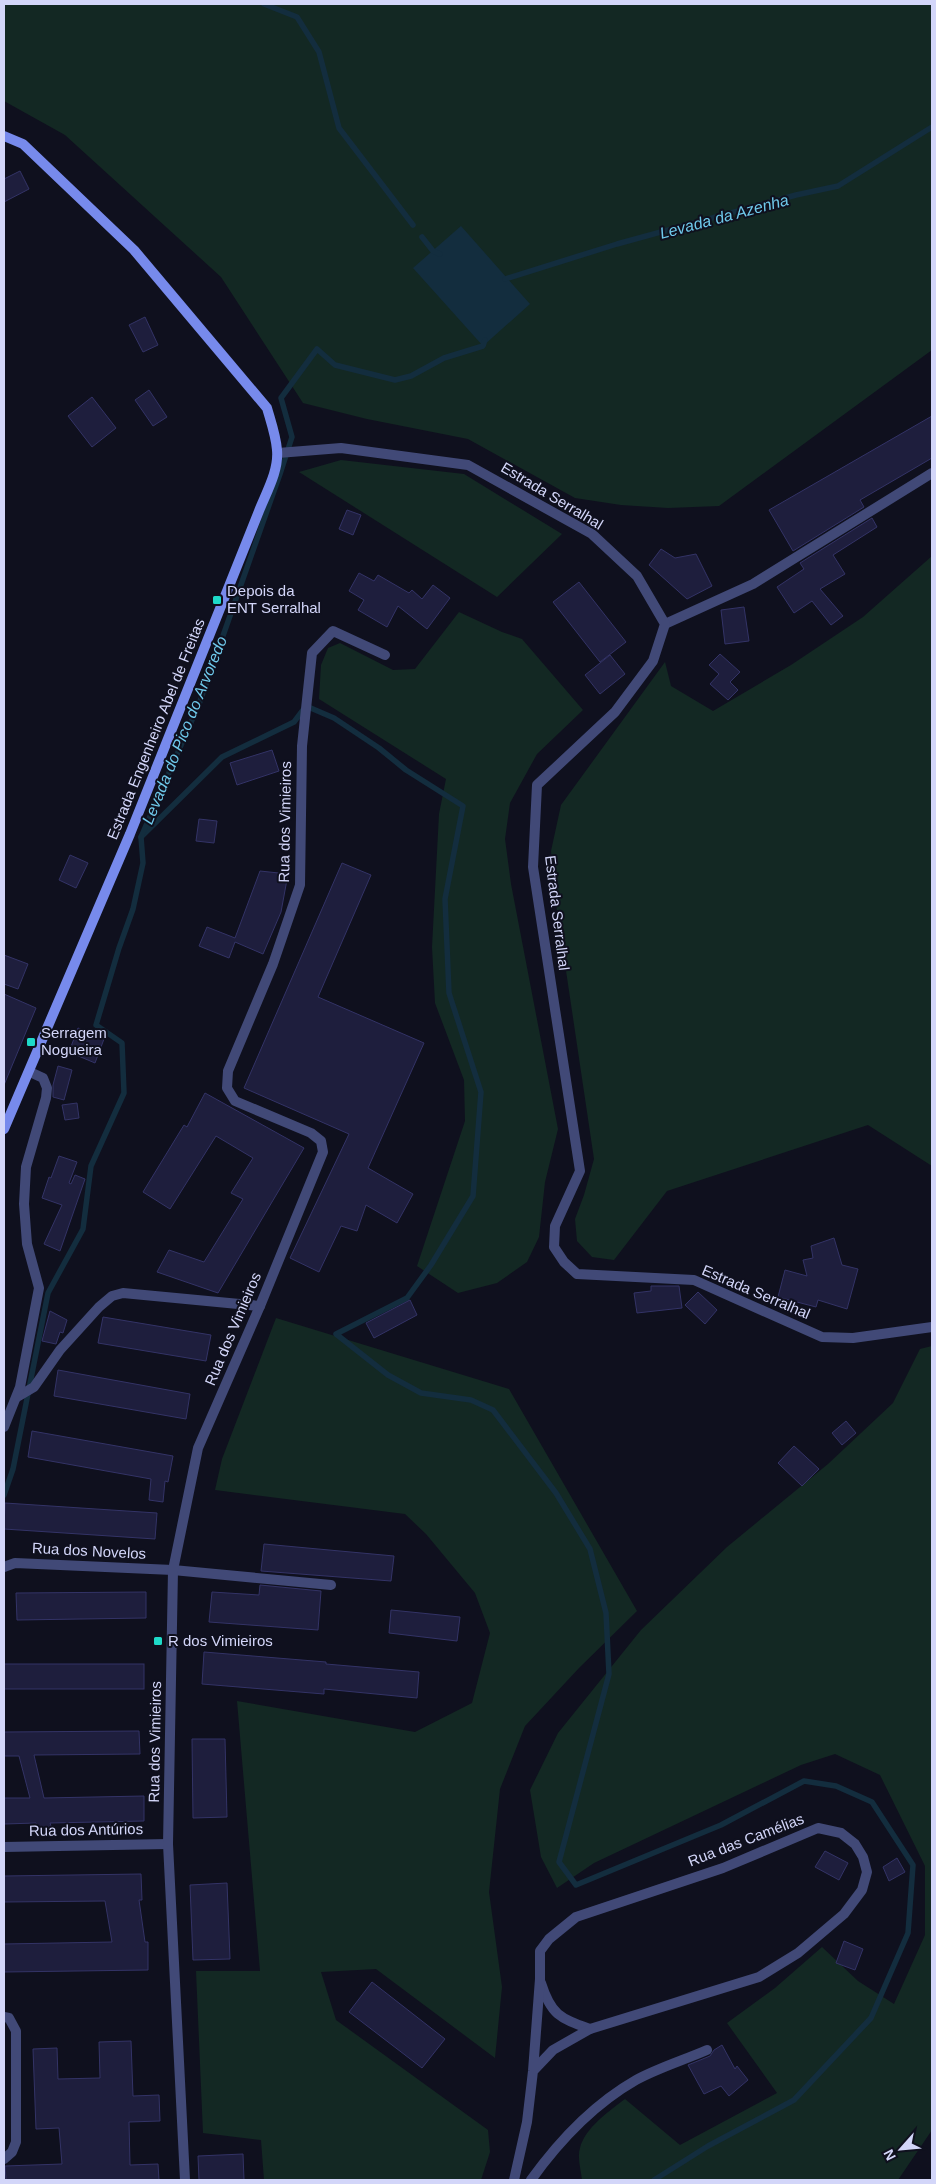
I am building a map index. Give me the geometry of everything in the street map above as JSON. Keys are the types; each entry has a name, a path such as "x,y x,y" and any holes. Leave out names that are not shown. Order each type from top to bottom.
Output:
{"main road":[{"name":"Estrada Engenheiro Abel de Freitas","path":"4,136 23,144 134,250 267,408 279,453 275,470 259,511 130,834 30,1072 4,1129"}],"street":[{"name":"Estrada Serralhal","path":"279,453 341,448 468,465 592,534 637,576 665,624 653,661 615,712 537,785 533,867 580,1172 554,1226 554,1247 564,1262 577,1274 694,1280 822,1337 852,1338 932,1327"},
{"path":"665,624 753,584 932,474"},
{"name":"Rua dos Vimieiros","path":"185,2180 168,1844 173,1570 198,1448 260,1306 323,1152 321,1141 311,1133 235,1100 227,1088 228,1071 273,964 300,885 302,746 312,653 333,631 385,655"},
{"path":"4,1427 17,1397 39,1288 28,1244 24,1204 26,1167 47,1093 43,1078 30,1072"},
{"path":"17,1397 34,1387 60,1350 99,1307 112,1296 123,1293 260,1306"},
{"name":"Rua dos Novelos","path":"4,1567 15,1563 173,1570 331,1585"},
{"name":"Rua das Camélias","path":"514,2180 527,2122 533,2071 540,1979 540,1951 549,1939 576,1917 723,1868 818,1828 841,1833 855,1844 863,1857 867,1872 862,1890 844,1914 798,1953 759,1977 590,2029 553,2050 533,2071"},
{"name":"Rua dos Antúrios","path":"4,1847 168,1844"},
{"name":"Rua das Camélias","path":"540,1979 547,2003 556,2013 590,2029"},
{"path":"4,2017 9,2018 16,2031 16,2142 12,2152 4,2159"},
{"path":"531,2180 551,2152 603,2103 637,2080 707,2050"}],"green space":[{"path":"4,4 932,4 932,350 719,506 668,508 621,505 575,498 468,439 367,419 303,403 221,277 65,135 4,101"},
{"path":"341,460 464,474 562,534 497,597 299,472"},
{"path":"932,556 932,1166 868,1125 667,1191 614,1260 592,1257 577,1241 575,1219 594,1159 554,890 551,851 561,805 665,662 671,686 713,711 791,665 863,617"},
{"path":"459,612 522,639 583,710 537,754 510,803 505,839 511,884 558,1129 545,1182 539,1237 527,1262 497,1283 458,1293 417,1266 465,1121 464,1080 435,1003 432,947 439,814 446,779 319,699 321,665 328,648 340,643 393,670 415,669"},
{"path":"276,1318 509,1389 637,1611 579,1668 525,1726 500,1789 489,1892 502,1987 495,2058 376,1969 321,1972 336,2020 488,2130 490,2152 481,2180 264,2180 261,2140 203,2133 196,1971 260,1971 237,1701 415,1732 472,1703 490,1633 475,1593 426,1534 405,1514 215,1490 222,1459"},
{"path":"932,1346 932,2130 898,2180 582,2180 579,2156 583,2141 598,2120 625,2099 680,2145 777,2093 727,2023 775,1988 822,1947 858,1981 894,2004 925,1935 925,1866 880,1775 835,1754 801,1765 594,1863 557,1888 541,1857 530,1790 558,1733 641,1630 727,1547 828,1464 893,1403 920,1349"}],"water":[{"path":"461,226 530,304 483,346 413,268"}],"building":[{"path":"20,171 29,189 4,202 4,179"},
{"path":"145,317 158,345 143,352 129,325"},
{"path":"149,390 167,417 153,426 135,400"},
{"path":"92,397 116,428 92,447 68,416"},
{"path":"932,416 932,458 860,500 864,507 793,551 769,510"},
{"path":"347,510 361,515 353,535 339,529"},
{"path":"872,518 877,527 833,555 845,574 820,589 843,616 831,625 812,601 794,613 777,587 804,569 800,563"},
{"path":"661,549 675,558 696,554 712,586 687,599 649,565"},
{"path":"359,573 374,581 378,575 409,593 412,590 422,599 433,585 450,598 427,629 398,606 387,627 358,610 364,600 349,591"},
{"path":"579,582 626,642 600,662 553,602"},
{"path":"744,607 749,641 725,644 721,610"},
{"path":"720,654 740,672 730,682 738,690 728,700 710,684 719,674 709,665"},
{"path":"610,655 625,674 600,694 585,675"},
{"path":"272,750 279,771 237,785 230,763"},
{"path":"199,819 217,821 214,843 196,841"},
{"path":"70,855 88,863 76,888 59,880"},
{"path":"342,863 371,875 318,997 424,1043 368,1168 413,1194 397,1223 366,1205 357,1231 341,1226 319,1272 290,1258 349,1134 244,1088"},
{"path":"260,871 288,874 281,912 263,954 235,942 229,958 199,946 207,927 235,938"},
{"path":"4,955 28,964 18,989 4,984"},
{"path":"4,994 36,1008 4,1085"},
{"path":"78,1028 104,1039 95,1063 69,1052"},
{"path":"58,1066 72,1070 64,1100 53,1097 53,1085"},
{"path":"205,1093 304,1148 218,1293 157,1272 169,1250 204,1262 243,1199 231,1193 253,1158 216,1136 170,1209 143,1192 184,1125 187,1127"},
{"path":"77,1103 79,1118 65,1120 62,1105"},
{"path":"59,1156 77,1162 69,1183 71,1184 75,1175 85,1179 60,1251 44,1244 62,1205 42,1198"},
{"path":"834,1238 842,1265 858,1269 847,1309 818,1300 816,1307 778,1297 785,1270 807,1276 803,1260 813,1258 811,1246"},
{"path":"651,1286 679,1286 682,1308 637,1313 634,1293 651,1291"},
{"path":"698,1292 717,1310 705,1324 685,1305"},
{"path":"410,1300 417,1315 374,1338 366,1323"},
{"path":"50,1311 67,1320 63,1333 60,1332 56,1344 42,1341"},
{"path":"103,1317 211,1335 206,1361 98,1343"},
{"path":"58,1370 190,1394 186,1419 54,1396"},
{"path":"846,1421 856,1433 842,1445 832,1433"},
{"path":"32,1431 173,1456 168,1482 165,1481 163,1502 149,1500 151,1479 28,1457"},
{"path":"794,1446 819,1469 802,1486 778,1463"},
{"path":"5,1503 157,1513 155,1539 4,1529"},
{"path":"264,1544 394,1556 391,1581 261,1571"},
{"path":"260,1585 321,1591 318,1630 209,1622 212,1592 259,1595"},
{"path":"146,1592 146,1618 17,1620 16,1593"},
{"path":"391,1610 460,1617 457,1641 389,1633"},
{"path":"204,1652 419,1672 417,1698 324,1689 324,1694 202,1684"},
{"path":"4,1664 144,1664 144,1689 4,1689"},
{"path":"139,1731 140,1754 34,1755 44,1798 144,1796 144,1821 50,1823 51,1826 38,1829 36,1823 4,1824 4,1798 30,1798 19,1756 4,1756 4,1732"},
{"path":"192,1739 225,1739 227,1817 193,1818"},
{"path":"825,1851 848,1863 839,1880 815,1867"},
{"path":"897,1858 905,1872 889,1881 883,1867"},
{"path":"141,1874 142,1900 139,1900 145,1942 148,1942 148,1970 4,1972 4,1944 112,1942 105,1901 4,1902 4,1876"},
{"path":"227,1883 230,1959 193,1960 190,1885"},
{"path":"844,1941 863,1949 855,1970 836,1963"},
{"path":"372,1982 445,2039 422,2068 349,2012"},
{"path":"131,2041 133,2096 159,2095 160,2121 129,2122 130,2165 158,2164 159,2180 6,2180 5,2166 62,2164 59,2128 36,2129 33,2049 57,2048 58,2079 100,2078 99,2042"},
{"path":"722,2045 735,2069 737,2066 748,2080 729,2096 721,2086 704,2094 688,2065 710,2056 714,2050"},
{"path":"243,2154 244,2180 199,2180 198,2156"}],"waterway":[{"path":"264,4 297,17 319,52 339,128 413,225"},
{"name":"Levada da Azenha","path":"505,279 617,244 796,195 838,186 932,127"},
{"path":"422,237 433,251 440,254"},
{"name":"Levada do Pico do Arvoredo","path":"4,1495 13,1469 48,1293 83,1229 91,1166 124,1093 122,1043 96,1025 133,909 143,863 141,837 199,704 292,437 281,398 317,349 335,365 395,380 411,376 444,358 483,346 485,340"},
{"path":"141,837 222,757 294,722 306,706 334,718 379,748 406,770 463,806 445,899 449,993 481,1092 473,1196 431,1265 407,1298 336,1334 388,1375 421,1393 471,1400 493,1410 556,1493 590,1549 606,1613 609,1674 559,1862 576,1885 721,1825 804,1781 836,1786 872,1802 913,1865 908,1933 871,2018 794,2100 708,2146 654,2180"}],"place":[{"name":"Depois da ENT Serralhal","path":"217,600"},
{"name":"Serragem Nogueira","path":"31,1042"},
{"name":"R dos Vimieiros","path":"158,1641"}]}
